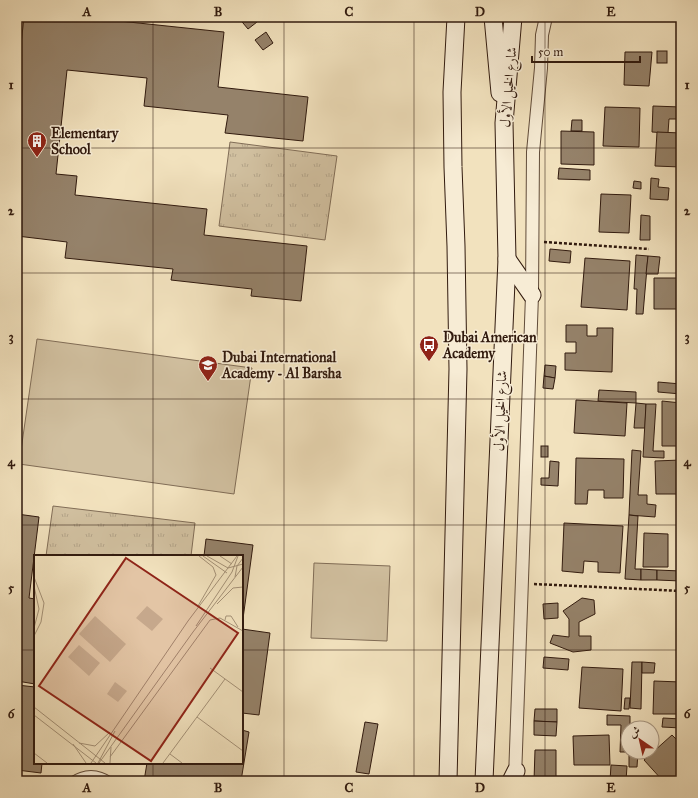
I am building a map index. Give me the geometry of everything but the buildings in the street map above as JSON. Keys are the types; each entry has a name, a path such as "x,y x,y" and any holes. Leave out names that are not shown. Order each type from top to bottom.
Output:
{"main road":[{"path":"493,17 498,79 504,123"},
{"name":"شارع الخيل الأول","path":"484,781 507,259 504,123 513,17"},
{"path":"449,778 458,369 456,246 452,167 452,92 455,19"},
{"path":"507,259 532,295"}],"street":[{"path":"514,778 523,583 532,295 533,139 541,76 542,35 546,17"}],"lane":[{"path":"71,781 86,774 96,774 111,781"}],"path":[{"path":"533,242 649,249"},
{"path":"523,583 681,591"}],"green space":[{"path":"230,142 337,156 325,240 219,226"},
{"path":"37,339 252,368 234,494 19,464"},
{"path":"53,506 195,523 191,555 46,555"},
{"path":"314,563 390,566 387,641 311,638"}],"place":[{"name":"Elementary School","path":"37,158"},
{"name":"Dubai American Academy","path":"429,362"},
{"name":"Dubai International Academy - Al Barsha","path":"208,382"}]}
